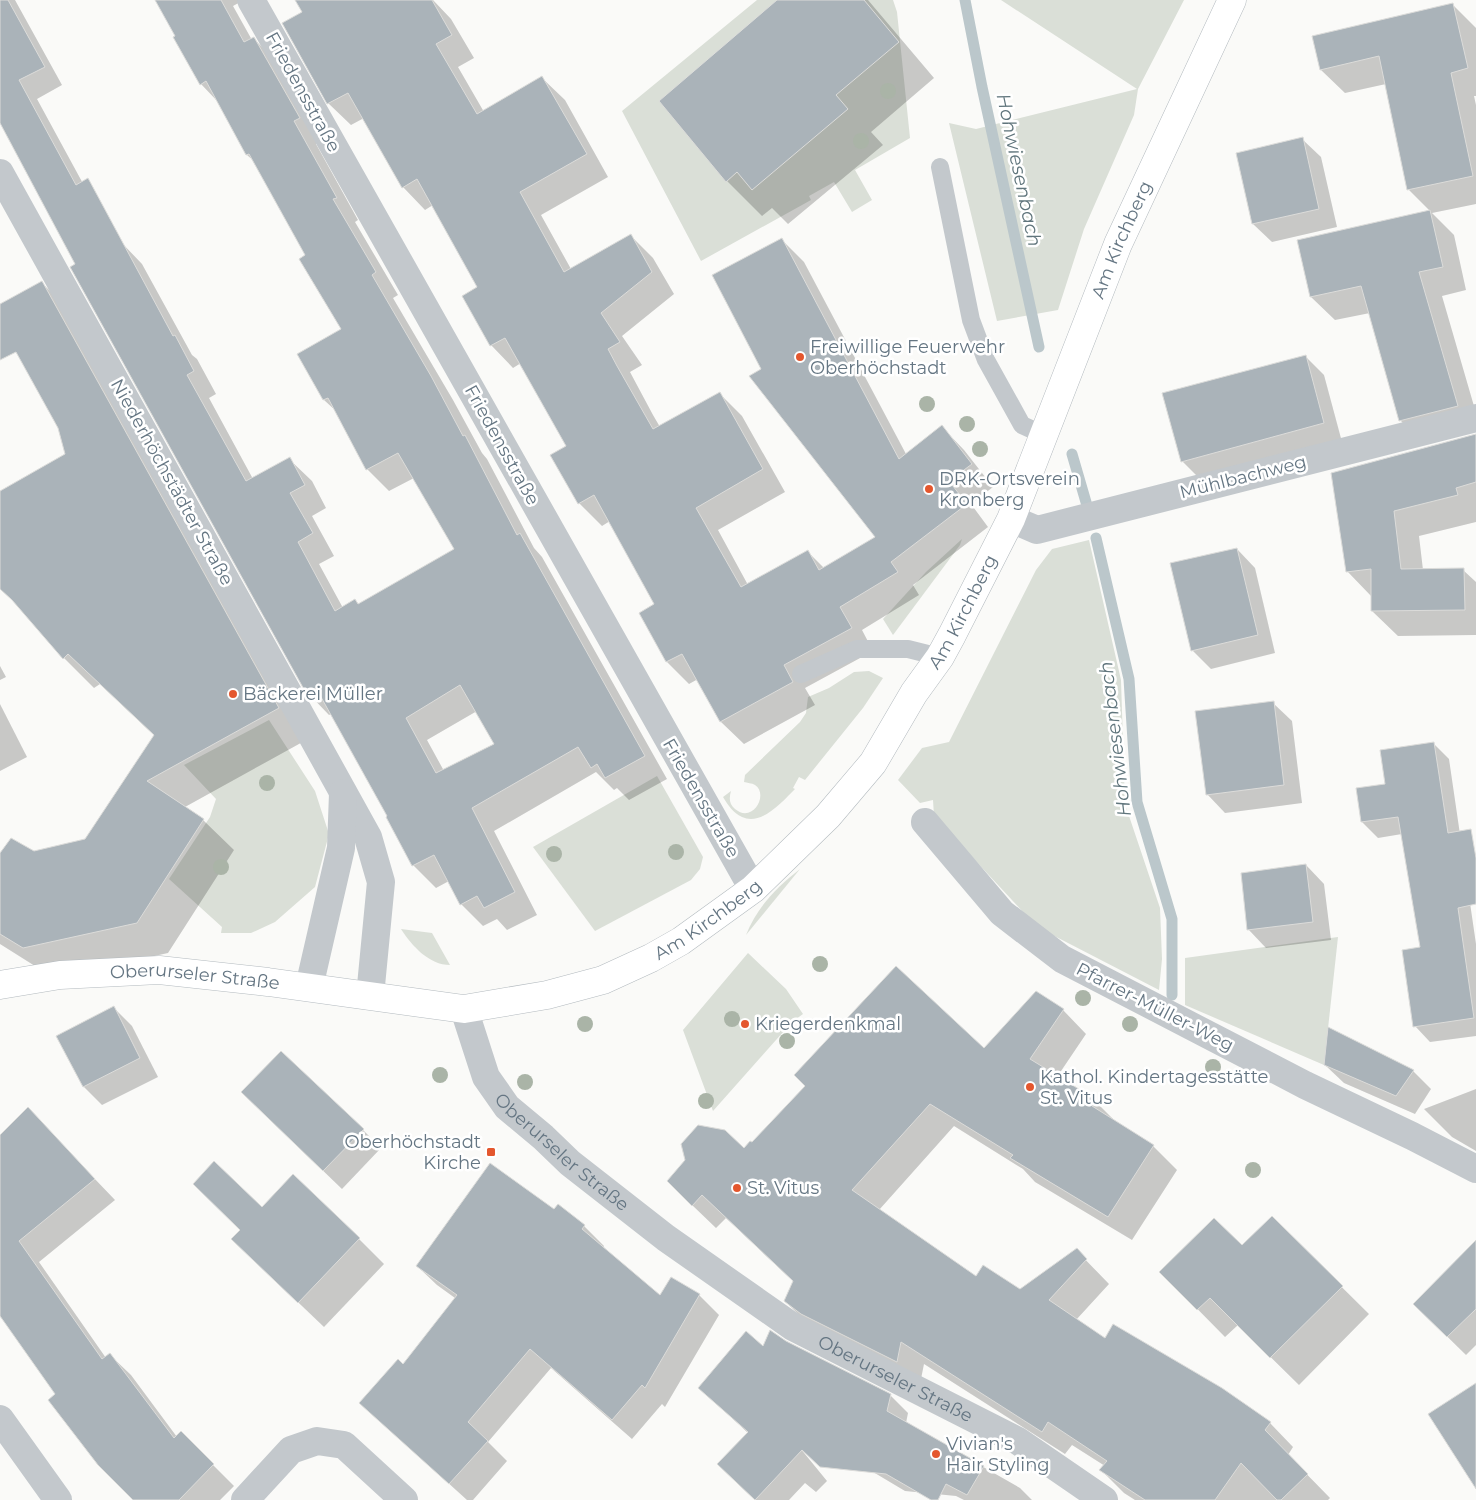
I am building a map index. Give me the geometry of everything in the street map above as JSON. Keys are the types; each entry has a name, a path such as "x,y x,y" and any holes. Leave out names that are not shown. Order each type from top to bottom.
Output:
{"main road":[{"name":"Am Kirchberg","path":"464,1009 547,995 603,980 651,958 681,941 753,890 828,816 873,763 914,693 940,657 1012,519 1118,244 1232,0"},
{"name":"Oberurseler Straße","path":"0,985 60,975 159,970 309,987 464,1009"}],"street":[{"name":"Friedensstraße","path":"251,0 753,890"},
{"name":"Niederhöchstädter Straße","path":"0,173 368,837 381,882 370,996"},
{"name":"Mühlbachweg","path":"1012,519 1037,530 1476,418"},
{"path":"309,987 341,848 343,791"},
{"name":"Pfarrer-Müller-Weg","path":"924,822 1002,913 1062,959 1305,1085 1476,1169"},
{"name":"Oberurseler Straße","path":"464,1009 486,1077 507,1107 570,1163 666,1238 793,1327 1018,1441 1104,1500"},
{"path":"0,1420 58,1500"},
{"path":"245,1500 291,1450 317,1440 344,1445 404,1500"}],"lane":[{"path":"940,167 971,320 986,360 1022,425 1044,435"},
{"path":"801,674 857,649 908,649 940,657"}],"shaded area":[{"path":"757,0 893,0 897,12 910,138 855,170 872,200 852,212 834,182 809,196 811,200 701,261 622,111"},
{"path":"1001,0 1184,0 1138,89 1134,115 1084,229 1058,310 997,321 949,123 976,129 1137,89"},
{"path":"962,539 960,545 893,635 883,619 926,572"},
{"path":"1089,540 1121,680 1125,804 1160,908 1162,959 1159,990 1037,927 934,816 933,800 920,803 898,780 922,748 949,742 1036,570 1052,549"},
{"path":"869,671 883,678 863,708 805,780 799,777 793,788 795,789 778,806 764,815 750,819 742,817 733,811 723,797 731,791 730,801 735,809 742,813 748,813 757,806 760,801 759,789 754,784 744,782 745,775 800,722 806,713 808,697 829,688 854,672"},
{"path":"269,720 315,791 329,834 315,887 275,922 251,933 221,933 222,927 169,879 210,817 216,799 184,765"},
{"path":"657,776 703,857 700,869 691,880 595,931 533,847"},
{"path":"800,869 746,935 750,925 768,899"},
{"path":"401,929 432,933 450,965 435,962 428,958 410,942"},
{"path":"1338,937 1324,1065 1185,1005 1185,958"},
{"path":"748,953 786,989 803,1014 792,1022 713,1111 683,1030"}],"building":[{"path":"0,0 8,0 45,67 19,80 76,185 88,178 173,336 175,335 194,371 187,375 246,481 290,457 305,485 290,493 313,533 298,542 335,611 355,599 358,604 454,549 398,453 366,470 328,398 323,400 297,354 341,329 299,259 305,255 249,154 246,155 206,81 200,85 155,0 221,0 244,42 254,37 300,118 294,121 337,198 333,199 376,272 372,275 431,376 463,436 465,435 517,535 520,533 645,756 605,778 597,764 591,768 578,747 472,808 515,892 484,908 477,896 460,905 434,855 412,866 387,816 316,688 306,693 70,267 75,264 0,123","holes":["460,685 494,744 436,773 406,718"]},
{"path":"295,0 432,0 452,35 436,44 477,114 542,76 587,154 520,192 564,272 631,234 652,272 601,313 620,342 608,349 617,366 653,429 720,392 763,469 696,508 741,587 808,550 819,570 875,537 749,376 761,369 712,275 782,238 899,459 942,425 972,464 949,481 967,504 891,562 898,572 840,607 852,628 784,665 793,682 720,722 682,654 666,662 639,613 654,604 594,495 578,504 550,455 566,446 505,338 490,346 462,296 477,287 417,179 402,188 348,93 327,104 282,23 302,12"},
{"path":"777,0 864,0 899,42 836,95 848,109 752,190 737,172 726,182 659,101"},
{"path":"1453,3 1468,68 1451,73 1473,176 1407,190 1379,56 1320,70 1312,36"},
{"path":"1303,137 1319,209 1252,224 1236,153"},
{"path":"1430,210 1443,267 1419,272 1458,406 1399,421 1361,286 1310,297 1297,240"},
{"path":"42,281 279,708 147,781 204,819 137,923 23,948 0,934 0,853 11,838 34,851 85,839 154,735 68,654 63,659 12,600 0,589 0,491 65,454 58,428 16,352 0,360 0,304"},
{"path":"1306,355 1324,423 1181,462 1162,393"},
{"path":"1476,434 1476,482 1456,488 1458,495 1394,511 1401,569 1464,568 1465,610 1371,611 1371,569 1346,572 1331,473"},
{"path":"1237,548 1258,635 1191,651 1170,563"},
{"path":"1274,701 1284,785 1206,795 1195,711"},
{"path":"1434,742 1448,833 1471,829 1476,858 1476,904 1458,908 1474,1018 1413,1027 1402,950 1420,947 1398,817 1361,822 1356,788 1385,784 1380,750"},
{"path":"1306,864 1313,922 1247,930 1241,873"},
{"path":"896,966 984,1048 1036,991 1064,1009 1030,1059 1095,1099 1092,1106 1154,1145 1108,1217 1010,1158 1013,1155 930,1104 852,1190 976,1276 983,1265 1020,1289 1077,1248 1087,1259 1049,1300 1105,1338 1113,1324 1222,1388 1271,1422 1265,1430 1308,1474 1281,1500 1277,1500 1241,1463 1215,1500 1145,1500 1099,1470 1107,1461 1048,1422 1042,1432 901,1342 897,1362 801,1314 784,1301 793,1281 702,1195 692,1206 667,1181 685,1160 681,1144 698,1125 725,1130 744,1148 750,1141 752,1142 805,1086 794,1075"},
{"path":"114,1006 140,1058 83,1087 56,1036"},
{"path":"1328,1027 1414,1070 1396,1096 1324,1065"},
{"path":"281,1051 364,1129 323,1171 241,1092"},
{"path":"28,1107 95,1179 19,1241 102,1359 110,1353 174,1438 181,1431 214,1464 179,1500 133,1500 98,1465 48,1400 55,1394 0,1316 0,1135"},
{"path":"214,1161 262,1207 293,1174 360,1238 298,1303 231,1239 240,1230 193,1184"},
{"path":"490,1163 554,1209 558,1204 585,1225 582,1229 660,1295 671,1277 700,1294 645,1388 642,1385 612,1420 530,1349 468,1422 488,1441 449,1484 359,1403 398,1359 403,1364 457,1295 416,1266"},
{"path":"1272,1216 1343,1286 1270,1358 1210,1298 1197,1310 1159,1272 1214,1218 1242,1245"},
{"path":"1476,1240 1476,1309 1447,1337 1413,1304"},
{"path":"770,1330 786,1341 891,1394 887,1411 984,1466 967,1495 946,1484 938,1500 931,1500 886,1474 820,1467 802,1450 755,1500 717,1464 748,1432 698,1388 746,1331 763,1346"},
{"path":"1476,1383 1476,1489 1428,1414"}],"waterway":[{"name":"Hohwiesenbach","path":"965,0 982,87 1039,347"},
{"name":"Hohwiesenbach","path":"1072,454 1088,509"},
{"name":"Hohwiesenbach","path":"1096,538 1129,679 1137,802 1172,919 1172,995"}],"place":[{"name":"Freiwillige Feuerwehr Oberhöchstadt","path":"800,357"},
{"name":"DRK-Ortsverein Kronberg","path":"929,489"},
{"name":"Bäckerei Müller","path":"233,694"},
{"name":"Kriegerdenkmal","path":"745,1024"},
{"name":"Kathol. Kindertagesstätte St. Vitus","path":"1030,1087"},
{"name":"Oberhöchstadt Kirche","path":"491,1152"},
{"name":"St. Vitus","path":"737,1188"},
{"name":"Vivian's Hair Styling","path":"936,1454"}]}
